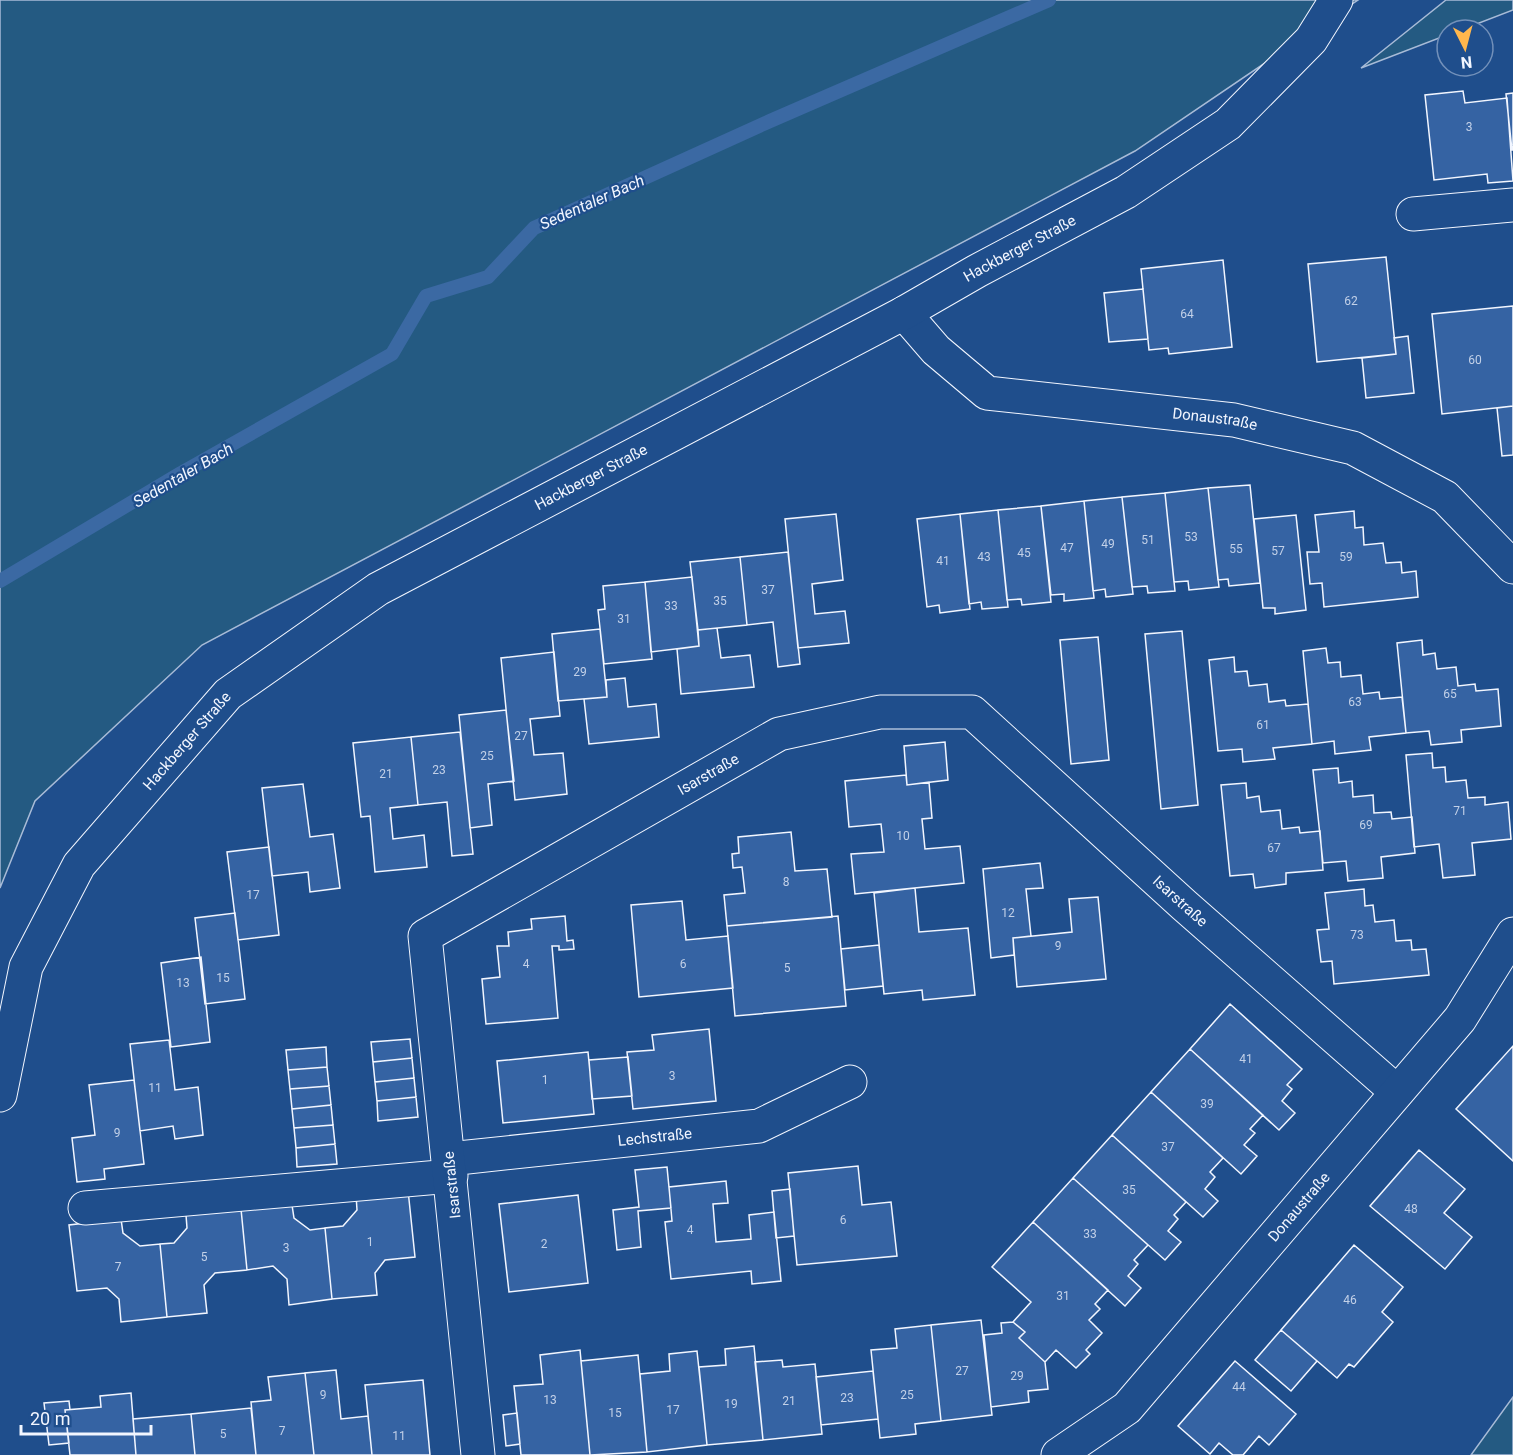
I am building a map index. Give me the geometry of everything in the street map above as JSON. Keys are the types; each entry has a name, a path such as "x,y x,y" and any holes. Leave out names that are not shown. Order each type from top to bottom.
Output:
{"street":[{"name":"Hackberger Straße","path":"0,1095 26,967 79,865 228,694 378,589 904,313 977,270 1126,192 1228,124 1311,40 1336,0"},
{"path":"1413,214 1513,205"},
{"name":"Donaustraße","path":"904,313 936,350 987,393 1234,420 1353,448 1445,497 1513,567"},
{"name":"Isarstraße","path":"478,1455 425,936 779,734 880,712 972,712 1184,905 1397,1092"},
{"name":"Donaustraße","path":"1058,1455 1127,1408 1460,1019 1513,934"},
{"name":"Lechstraße","path":"85,1208 450,1167 759,1126 850,1082"}],"shaded area":[{"path":"0,0 1358,0 1135,151 202,645 35,801 0,888"},
{"path":"1446,0 1513,0 1513,10 1492,18 1435,18 1435,40 1361,68"},
{"path":"1513,1397 1513,1455 1471,1455"}],"building":[{"path":"1463,91 1465,103 1507,98 1513,181 1488,183 1487,174 1434,180 1425,95"},
{"path":"1513,93 1513,150 1512,150 1506,94"},
{"path":"1386,257 1396,354 1317,362 1308,264"},
{"path":"1223,260 1232,347 1169,354 1168,348 1149,350 1141,269"},
{"path":"1143,289 1148,339 1109,342 1104,293"},
{"path":"1513,306 1513,406 1442,414 1432,314"},
{"path":"1408,336 1414,393 1366,398 1362,358 1396,354 1394,338"},
{"path":"1513,406 1513,455 1502,456 1497,408"},
{"path":"1250,485 1260,583 1229,586 1228,579 1218,580 1208,488"},
{"path":"1208,488 1219,587 1189,590 1188,581 1174,582 1165,493"},
{"path":"1165,493 1175,591 1148,593 1147,586 1132,587 1122,497"},
{"path":"1122,497 1133,594 1106,597 1105,589 1093,591 1084,501"},
{"path":"1084,501 1094,598 1064,601 1064,594 1051,595 1041,506"},
{"path":"1041,506 1051,602 1022,605 1021,599 1007,600 998,510"},
{"path":"998,510 1008,607 982,609 981,602 969,604 960,514"},
{"path":"1354,511 1355,528 1363,527 1364,545 1383,543 1386,563 1401,562 1402,573 1416,571 1418,597 1324,607 1322,583 1310,584 1307,552 1319,552 1315,515"},
{"path":"836,514 843,580 812,584 815,614 845,611 849,643 798,648 785,519"},
{"path":"960,514 970,609 940,613 939,605 927,607 917,519"},
{"path":"1296,515 1306,610 1275,614 1275,608 1263,608 1254,519"},
{"path":"788,552 800,664 778,667 773,622 747,625 740,557"},
{"path":"740,557 747,625 698,630 690,562"},
{"path":"692,577 699,646 651,652 645,582"},
{"path":"645,582 652,659 604,664 598,610 605,609 603,586"},
{"path":"717,628 721,658 750,655 754,687 681,694 677,649 699,646 698,630"},
{"path":"600,629 607,697 558,701 552,634"},
{"path":"1182,631 1198,805 1161,809 1145,634"},
{"path":"1098,637 1109,760 1071,764 1060,640"},
{"path":"1422,640 1423,655 1435,653 1437,669 1456,667 1458,686 1475,684 1476,691 1498,689 1501,726 1461,730 1462,742 1431,745 1429,731 1406,733 1397,643"},
{"path":"1326,648 1328,663 1340,662 1341,677 1361,675 1363,694 1379,692 1380,699 1402,697 1406,733 1369,737 1371,750 1335,754 1334,741 1312,744 1303,651"},
{"path":"554,652 560,716 530,719 534,755 563,753 567,794 515,800 501,658"},
{"path":"1234,657 1235,672 1247,671 1249,686 1267,684 1269,702 1285,700 1286,706 1308,704 1312,744 1273,748 1275,759 1243,762 1242,749 1218,751 1209,660"},
{"path":"625,678 628,707 656,704 659,737 589,744 584,699 607,697 606,680"},
{"path":"506,710 514,781 488,784 492,825 470,828 459,715"},
{"path":"460,732 473,854 452,856 447,802 418,805 411,737"},
{"path":"411,737 418,805 390,808 393,839 424,835 427,867 375,872 370,816 361,817 353,743"},
{"path":"945,742 948,780 907,785 904,746"},
{"path":"1432,753 1433,768 1445,767 1446,782 1466,780 1468,798 1485,797 1485,805 1508,802 1511,839 1472,843 1475,875 1443,878 1439,844 1414,847 1406,755"},
{"path":"1338,768 1339,783 1352,781 1353,797 1373,795 1374,813 1391,812 1392,819 1412,817 1415,853 1381,857 1383,878 1348,881 1346,861 1323,863 1313,770"},
{"path":"906,775 907,785 929,782 932,818 922,819 925,849 960,846 964,883 855,894 851,854 884,852 881,824 849,827 845,781"},
{"path":"1246,783 1247,798 1259,796 1261,812 1280,810 1282,829 1299,827 1300,833 1320,831 1323,870 1286,873 1286,884 1255,888 1253,874 1230,876 1221,785"},
{"path":"303,784 310,837 333,834 340,888 310,892 308,872 272,876 262,788"},
{"path":"791,832 795,871 827,869 832,917 727,926 724,895 745,893 742,867 733,868 732,854 739,853 738,837"},
{"path":"269,847 279,935 238,940 227,852"},
{"path":"1040,863 1043,888 1026,889 1031,936 1013,938 1014,955 991,958 983,869"},
{"path":"915,888 919,932 968,928 975,995 923,1000 922,990 884,994 874,893"},
{"path":"1364,889 1365,906 1373,905 1375,922 1394,920 1396,941 1411,940 1412,950 1426,949 1429,975 1334,984 1332,961 1321,962 1317,930 1329,929 1325,893"},
{"path":"1098,897 1106,979 1017,987 1013,938 1072,932 1069,899"},
{"path":"682,901 686,940 728,936 733,988 639,997 631,905"},
{"path":"235,913 245,999 205,1004 195,918"},
{"path":"565,916 567,941 573,940 574,949 559,950 559,946 552,946 558,1018 486,1024 482,979 500,977 497,946 509,946 508,932 532,929 531,919"},
{"path":"838,916 846,1006 735,1016 727,926"},
{"path":"879,945 883,986 845,990 841,949"},
{"path":"201,957 210,1042 171,1047 161,963"},
{"path":"1230,1004 1302,1069 1287,1085 1292,1089 1282,1101 1295,1113 1279,1130 1190,1049"},
{"path":"709,1029 716,1101 633,1109 627,1052 654,1050 652,1035"},
{"path":"410,1039 412,1058 373,1062 371,1042"},
{"path":"169,1040 175,1090 198,1087 203,1135 175,1139 173,1126 140,1131 130,1044"},
{"path":"1513,1046 1513,1161 1456,1109"},
{"path":"326,1047 327,1067 288,1070 286,1050"},
{"path":"1190,1049 1263,1115 1250,1129 1255,1133 1244,1145 1257,1156 1241,1174 1151,1092"},
{"path":"588,1052 594,1114 503,1123 497,1061"},
{"path":"628,1057 632,1096 592,1099 589,1060"},
{"path":"412,1058 414,1078 375,1082 373,1062"},
{"path":"327,1067 329,1086 290,1089 288,1070"},
{"path":"414,1078 416,1097 377,1101 375,1082"},
{"path":"134,1080 144,1164 104,1169 105,1179 77,1182 72,1138 95,1135 89,1085"},
{"path":"329,1086 331,1105 292,1109 290,1089"},
{"path":"1151,1092 1223,1158 1210,1172 1215,1177 1205,1189 1218,1201 1203,1217 1112,1135"},
{"path":"416,1097 418,1117 378,1121 377,1101"},
{"path":"331,1105 333,1125 294,1128 292,1109"},
{"path":"333,1125 335,1144 296,1148 294,1128"},
{"path":"1112,1135 1186,1202 1174,1215 1178,1219 1168,1231 1181,1242 1165,1260 1073,1178"},
{"path":"335,1144 337,1164 297,1167 296,1148"},
{"path":"1419,1150 1465,1189 1444,1213 1472,1237 1445,1269 1370,1206"},
{"path":"858,1166 862,1205 891,1202 897,1256 797,1265 788,1173"},
{"path":"667,1167 671,1208 638,1211 641,1247 617,1250 613,1210 639,1207 635,1170"},
{"path":"1073,1178 1148,1245 1134,1260 1138,1264 1128,1276 1141,1288 1125,1306 1033,1222"},
{"path":"726,1181 728,1203 713,1204 716,1242 751,1239 749,1215 774,1212 781,1281 752,1284 751,1271 671,1279 665,1222 672,1221 669,1187"},
{"path":"790,1189 794,1236 776,1238 772,1191"},
{"path":"408,1190 415,1257 385,1260 375,1273 377,1295 332,1299 325,1228 343,1226 357,1210 356,1195"},
{"path":"578,1195 588,1283 509,1292 499,1204"},
{"path":"292,1205 294,1218 310,1230 325,1228 332,1299 289,1305 287,1279 273,1266 247,1270 241,1209"},
{"path":"241,1209 247,1270 215,1273 204,1285 207,1313 167,1317 160,1244 174,1243 187,1228 186,1215"},
{"path":"121,1219 123,1233 140,1246 160,1244 167,1317 121,1322 119,1299 107,1288 77,1291 69,1225"},
{"path":"1033,1222 1108,1290 1095,1304 1100,1309 1089,1320 1102,1333 1086,1350 1090,1354 1076,1368 1056,1350 1045,1362 1019,1338 1025,1332 1013,1322 1031,1302 992,1267"},
{"path":"1354,1245 1403,1287 1382,1312 1393,1322 1354,1367 1349,1364 1337,1378 1281,1330"},
{"path":"981,1320 992,1415 941,1421 931,1325"},
{"path":"1013,1322 1025,1332 1019,1338 1045,1362 1048,1389 1028,1391 1029,1402 991,1407 984,1335 1002,1333 1001,1323"},
{"path":"931,1325 941,1421 915,1424 916,1434 880,1438 871,1350 897,1348 895,1329"},
{"path":"1281,1330 1317,1361 1291,1391 1255,1360"},
{"path":"754,1346 763,1440 707,1445 699,1367 726,1365 725,1349"},
{"path":"580,1350 590,1455 521,1455 514,1386 543,1384 540,1355"},
{"path":"697,1351 707,1445 647,1452 640,1374 670,1371 669,1354"},
{"path":"638,1355 647,1452 590,1455 581,1361"},
{"path":"782,1360 783,1367 815,1364 822,1434 763,1440 755,1362"},
{"path":"1235,1361 1296,1414 1269,1445 1259,1436 1243,1455 1233,1455 1219,1443 1210,1454 1178,1426"},
{"path":"336,1370 341,1419 368,1416 372,1455 314,1455 305,1373"},
{"path":"873,1371 878,1419 821,1425 816,1377"},
{"path":"305,1373 314,1455 256,1455 251,1402 271,1400 268,1377"},
{"path":"423,1380 430,1455 372,1455 365,1385"},
{"path":"131,1393 136,1455 70,1455 65,1410 101,1407 100,1396"},
{"path":"69,1401 70,1410 65,1410 69,1443 49,1445 44,1403"},
{"path":"251,1408 256,1455 195,1455 191,1414"},
{"path":"517,1413 520,1444 506,1446 503,1415"},
{"path":"191,1414 195,1455 136,1455 133,1419"}],"waterway":[{"name":"Sedentaler Bach","path":"0,581 181,473 392,354 426,296 488,277 534,228 770,121 1049,0"}]}
